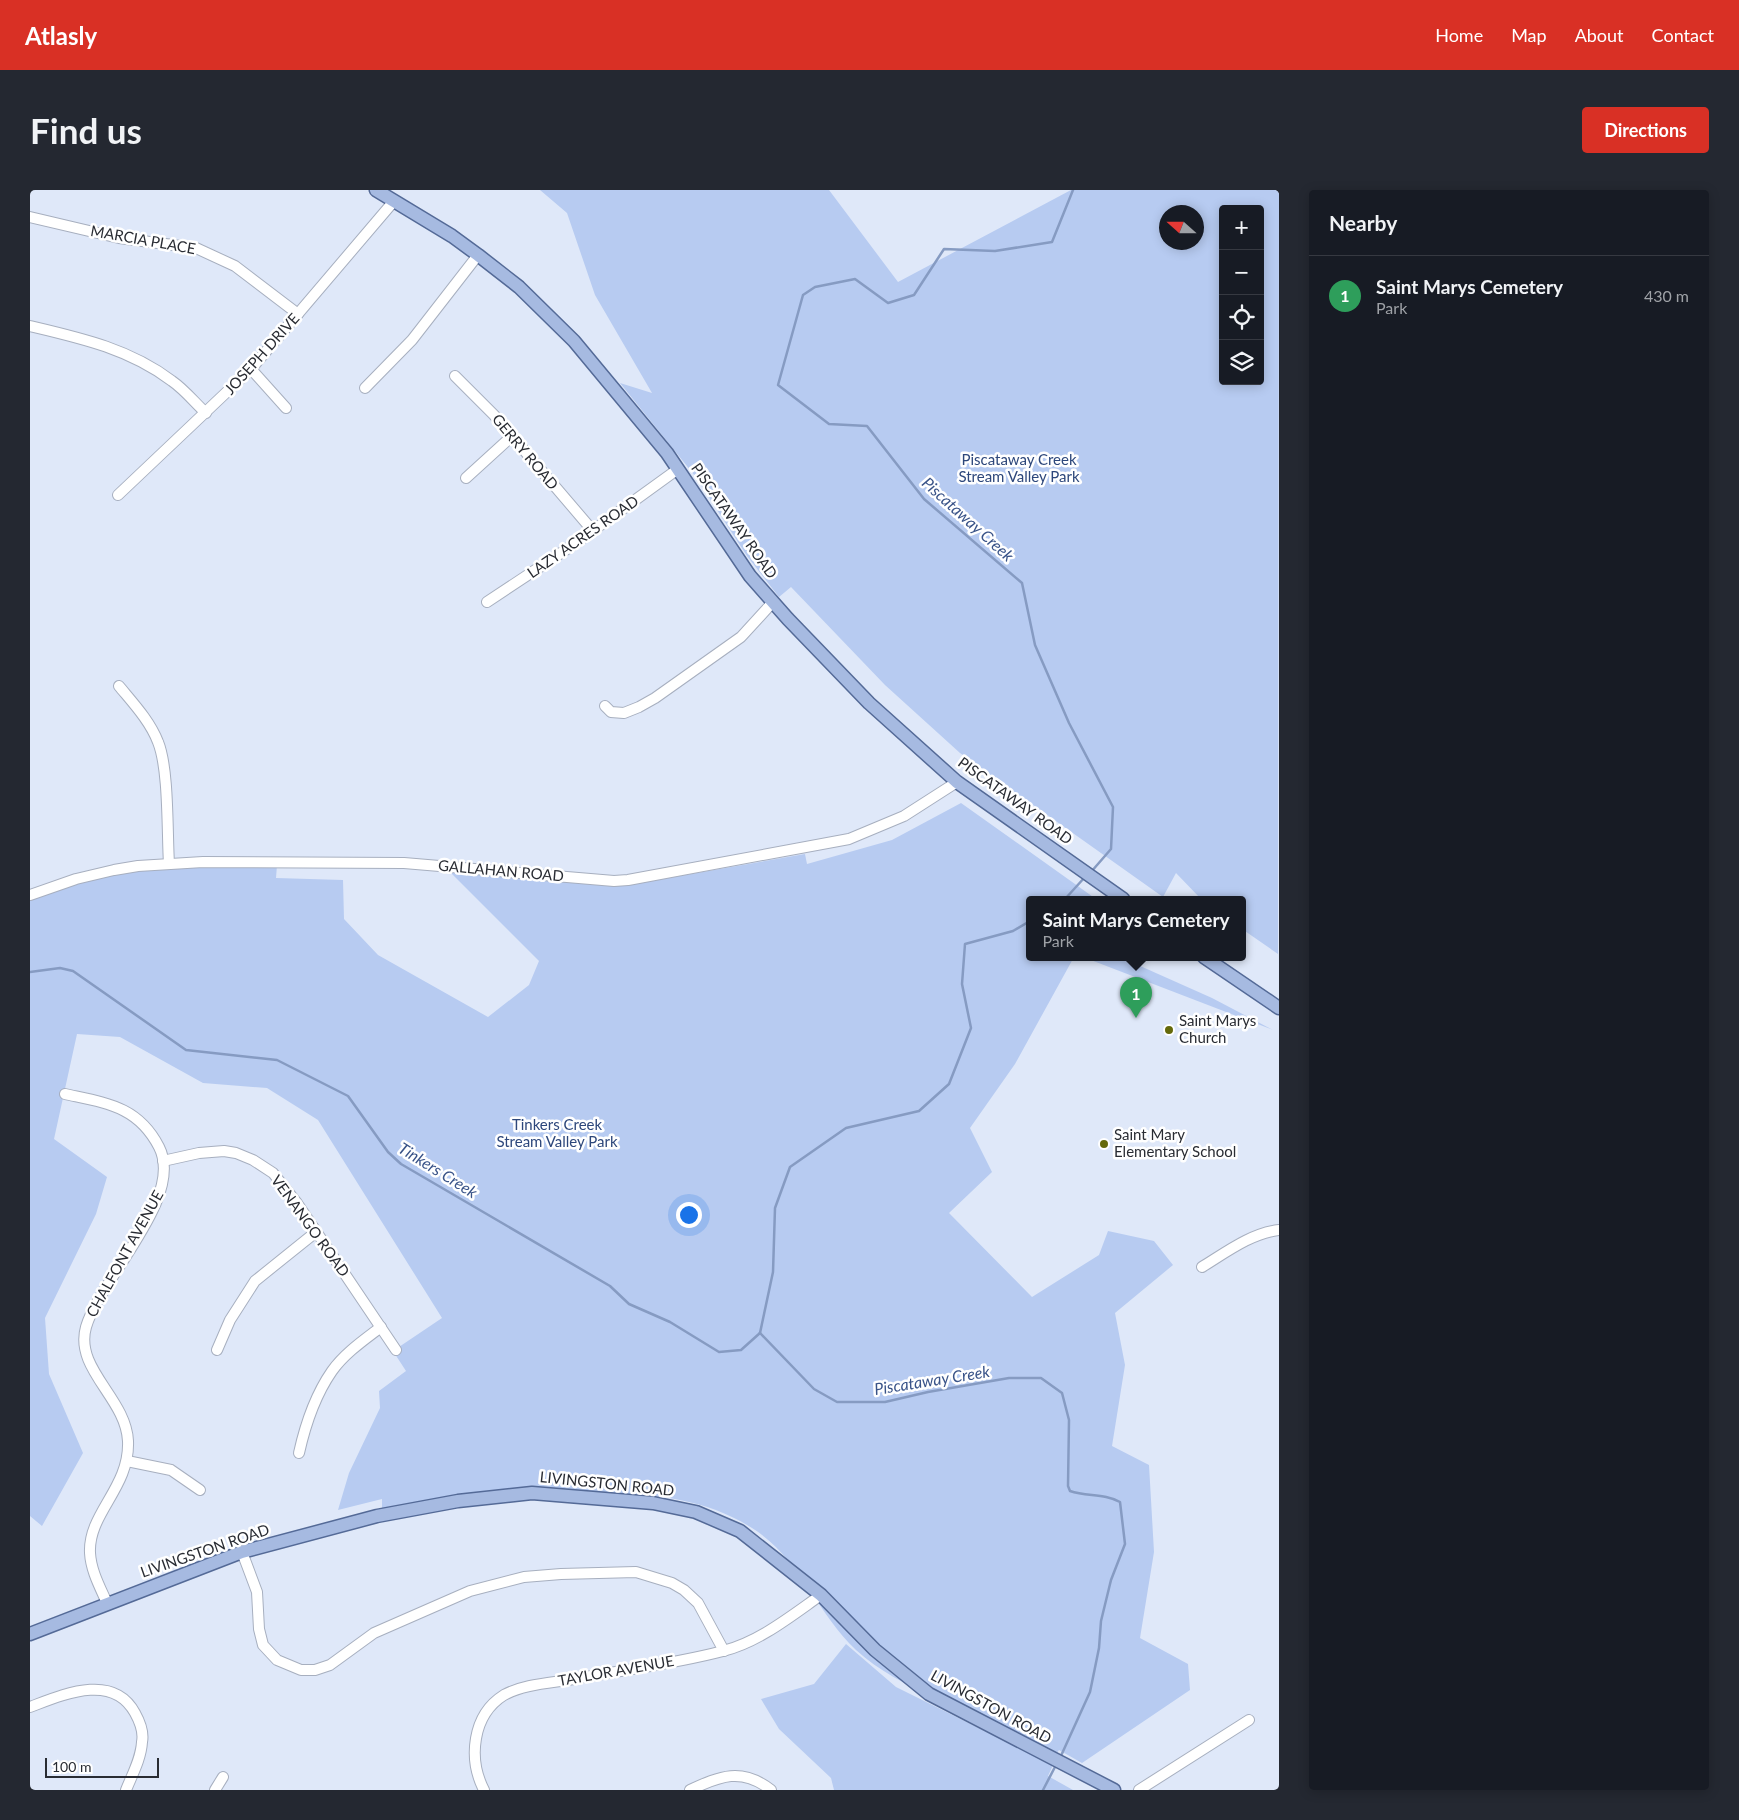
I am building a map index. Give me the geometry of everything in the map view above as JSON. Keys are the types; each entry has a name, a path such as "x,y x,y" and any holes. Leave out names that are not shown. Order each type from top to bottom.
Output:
{"main road":[{"name":"PISCATAWAY ROAD","path":"376,190 452,236 478,255 519,287 574,341 678,469 734,553 773,602 869,703 957,782 1119,896"},
{"path":"1210,961 1279,1008"},
{"name":"LIVINGSTON ROAD","path":"30,1634 242,1552 378,1516 458,1501 532,1493 676,1506 712,1517 740,1531 757,1543 821,1595 875,1650 929,1694 1037,1752 1114,1790"}],"street":[{"name":"JOSEPH DRIVE","path":"118,495 251,369 394,201"},
{"name":"MARCIA PLACE","path":"30,217 119,238 196,248 234,266 298,314"},
{"path":"365,388 412,340 478,255"},
{"path":"30,326 98,342 134,357 174,382 206,413"},
{"path":"251,369 286,408"},
{"name":"GERRY ROAD","path":"455,376 494,415 593,531"},
{"path":"466,478 512,437"},
{"name":"LAZY ACRES ROAD","path":"487,602 593,531 678,469"},
{"path":"605,706 611,712 624,713 655,698 736,641 773,602"},
{"path":"119,686 143,715 158,742 163,763 169,864"},
{"name":"GALLAHAN ROAD","path":"30,895 76,879 114,870 169,864 337,864 368,862 463,867 614,881 628,880 848,839 904,816 957,782"},
{"name":"CHALFONT AVENUE","path":"65,1094 102,1102 133,1114 144,1124 156,1141 163,1161 162,1188 155,1205 100,1298 88,1321 84,1337 86,1354 90,1365 111,1395 125,1425 128,1438 125,1472 96,1526 91,1542 92,1566 107,1603"},
{"name":"VENANGO ROAD","path":"163,1161 224,1151 236,1153 253,1160 279,1179 396,1350"},
{"path":"1202,1267 1245,1242 1268,1232 1279,1230"},
{"path":"217,1350 230,1320 255,1281 316,1232"},
{"path":"299,1453 313,1411 332,1371 349,1352 381,1327"},
{"path":"127,1461 171,1470 200,1490"},
{"path":"242,1552 257,1592 259,1629 263,1646 276,1660 301,1670 315,1670 330,1665 374,1633 470,1590 518,1578 561,1574 636,1572 661,1578 672,1583 684,1590 698,1603 724,1651"},
{"name":"TAYLOR AVENUE","path":"484,1790 476,1768 474,1754 476,1735 489,1709 506,1694 539,1685 724,1651 772,1629 821,1595"},
{"path":"30,1707 82,1690 102,1690 124,1700 138,1718 143,1740 126,1790"},
{"path":"1139,1790 1249,1720"},
{"path":"690,1790 719,1778 743,1776 758,1781 771,1790"},
{"path":"215,1790 223,1777"}],"green space":[{"name":"Piscataway Creek Stream Valley Park","path":"540,190 829,190 898,282 1071,190 1279,190 1278,954 1246,932 1246,896 1198,896 1176,873 1164,896 1162,896 960,753 885,685 791,587 779,597 747,556 695,476 620,383 652,393 595,295 567,213"},
{"name":"Tinkers Creek Stream Valley Park","path":"961,803 1092,896 1026,896 1026,961 1072,961 1015,1064 970,1128 992,1172 949,1213 1032,1297 1099,1255 1108,1231 1154,1241 1173,1265 1115,1313 1125,1365 1112,1446 1149,1465 1154,1552 1140,1638 1188,1664 1190,1690 1082,1763 1059,1750 1056,1754 979,1720 883,1671 856,1650 842,1635 783,1554 769,1540 752,1528 724,1513 694,1503 632,1494 536,1497 382,1512 382,1499 338,1510 349,1473 380,1408 379,1391 406,1371 393,1351 442,1318 318,1120 267,1088 203,1083 120,1037 77,1034 54,1139 107,1177 96,1214 45,1318 49,1374 83,1453 42,1526 30,1516 30,900 83,879 145,867 277,865 276,878 343,880 344,919 378,955 488,1017 529,985 539,961 452,874 452,870 603,885 651,881 805,854 807,864 892,840"},
{"path":"1093,961 1129,961 1212,998 1273,1030"},
{"path":"846,1644 896,1687 1053,1765 1048,1776 1073,1790 834,1790 831,1778 779,1729 761,1699 814,1684"}],"waterway":[{"name":"Piscataway Creek","path":"1073,190 1052,242 995,251 944,249 914,295 888,303 855,279 815,287 803,295 778,385 829,424 867,426 924,499 1022,583 1035,645 1069,723 1113,807 1111,849 1091,872"},
{"name":"Piscataway Creek","path":"1068,896 1085,877"},
{"name":"Piscataway Creek","path":"760,1333 773,1272 775,1208 790,1167 846,1128 919,1111 949,1084 971,1028 962,984 965,944 1013,931 1026,923"},
{"name":"Tinkers Creek","path":"30,972 60,968 73,971 186,1050 277,1060 348,1096 388,1152 401,1164 610,1286 629,1304 670,1322 719,1352 741,1350 760,1333"},
{"name":"Piscataway Creek","path":"760,1333 814,1389 837,1402 885,1402 928,1392 1009,1378 1041,1378 1062,1393 1069,1420 1068,1486 1070,1491 1108,1497 1120,1502 1125,1544 1111,1580 1101,1621 1099,1648 1090,1692 1060,1758"},
{"name":"Piscataway Creek","path":"1043,1790 1056,1765"}],"place":[{"name":"Saint Marys Cemetery","path":"1136,1018"},
{"name":"Saint Marys Church","path":"1169,1030"},
{"name":"Saint Mary Elementary School","path":"1104,1144"}]}
